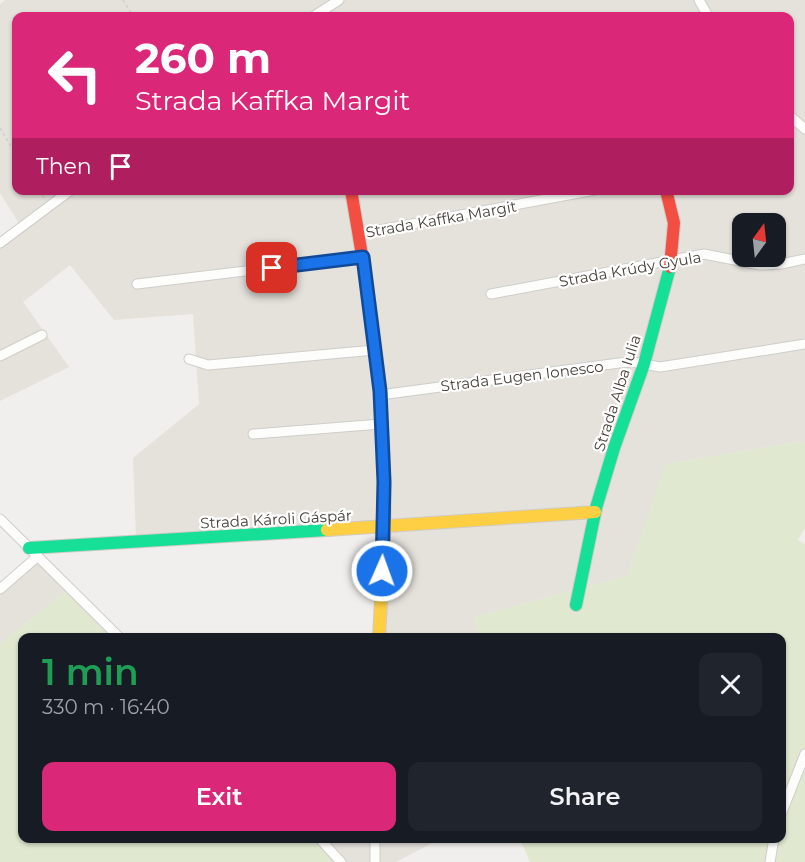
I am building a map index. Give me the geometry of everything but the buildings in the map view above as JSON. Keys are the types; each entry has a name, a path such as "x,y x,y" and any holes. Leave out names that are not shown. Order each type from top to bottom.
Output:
{"street":[{"path":"322,12 339,0"},
{"path":"0,243 64,195"},
{"path":"352,195 363,257 380,394 384,527 380,633"},
{"name":"Strada Kaffka Margit","path":"358,234 568,195"},
{"name":"Strada Alba Iulia","path":"576,605 596,512 614,448 644,364 672,260 674,223 667,195"},
{"name":"Strada Krúdy Gyula","path":"491,294 704,254 760,265 805,259"},
{"name":"Strada Kaffka Margit","path":"137,284 363,257"},
{"path":"0,356 42,334"},
{"name":"Strada Eugen Ionesco","path":"380,394 619,363 633,362 660,367 805,344"},
{"path":"189,359 208,364 375,350"},
{"path":"253,434 381,424"},
{"name":"Strada Károli Gáspár","path":"33,552 596,512"},
{"path":"0,519 115,633"},
{"path":"0,589 33,552"},
{"path":"786,802 805,754"},
{"path":"324,843 341,862"},
{"path":"375,843 375,862"},
{"path":"770,862 773,843"}],"path":[{"path":"0,128 12,148"}],"shaded area":[{"path":"5,0 805,0 805,444 802,441 666,464 627,576 475,617 478,633 372,633 379,534 136,538 133,458 199,404 193,314 114,320 70,265 23,302 69,367 0,401 0,247 23,230 0,193 0,4"},
{"path":"37,562 66,591 0,644 0,590"},
{"path":"327,843 432,843 396,862 347,862"}],"green space":[{"path":"802,441 805,444 805,528 798,540 805,544 805,862 530,862 522,843 786,843 786,633 478,633 475,617 627,576 666,464"},
{"path":"66,591 110,633 18,633 18,843 326,843 347,862 0,862 0,644"}],"traffic: fast":[{"path":"576,605 596,508 614,448 644,364 670,267"},
{"path":"29,548 327,530"}],"traffic: slow":[{"path":"327,530 595,512"},
{"path":"379,633 384,545"}],"traffic: jam":[{"path":"352,195 370,306 380,392 385,499 384,545"},
{"path":"667,195 674,223 670,267"}],"route":[{"path":"272,268 363,257 380,391 384,482 382,571"}]}
